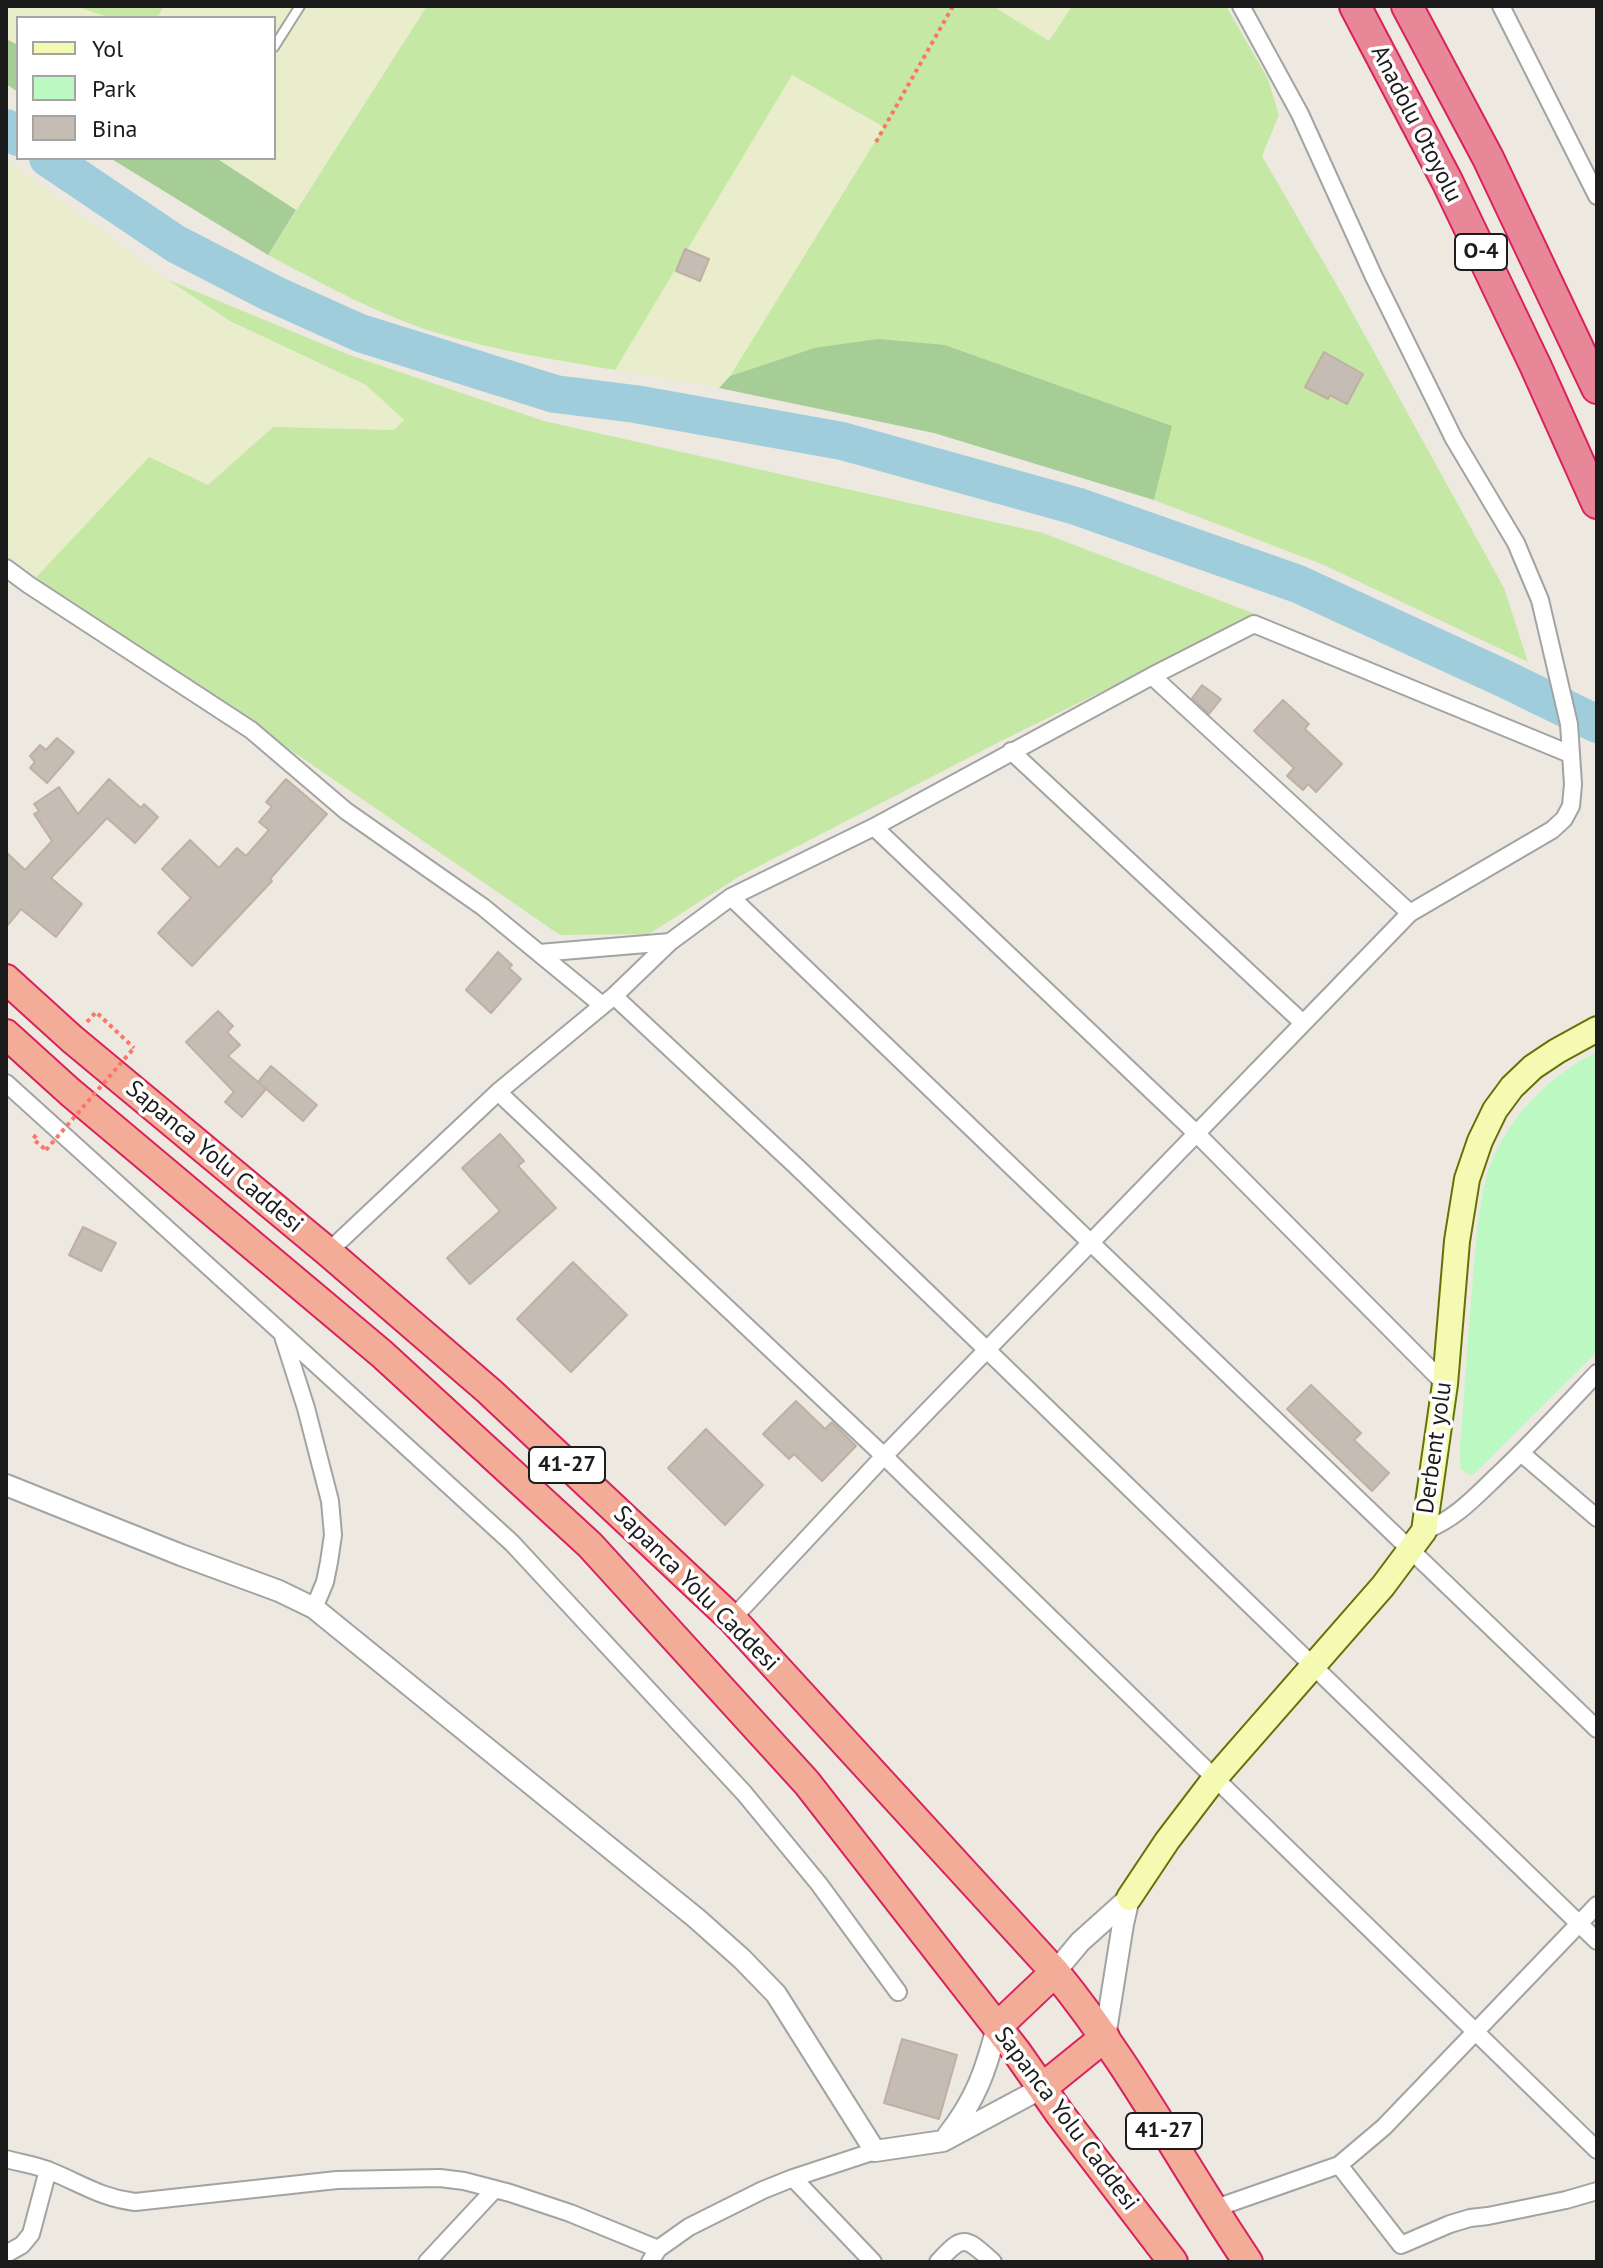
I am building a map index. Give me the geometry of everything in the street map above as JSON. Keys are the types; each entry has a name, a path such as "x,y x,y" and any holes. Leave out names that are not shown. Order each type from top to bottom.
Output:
{"highway":[{"name":"Anadolu Otoyolu","path":"1355,6 1447,181 1597,503"},
{"name":"Anadolu Otoyolu","path":"1407,6 1488,158 1597,388"},
{"name":"Sapanca Yolu Caddesi","path":"6,979 72,1039 489,1391 732,1619 1055,1972 1105,2037 1248,2262"},
{"name":"Sapanca Yolu Caddesi","path":"6,1034 70,1092 382,1354 590,1545 807,1783 997,2027 1173,2262"},
{"path":"997,2027 1055,1972"},
{"path":"1042,2088 1105,2037"}],"main road":[{"name":"Derbent yolu","path":"1129,1898 1215,1778 1383,1586 1417,1540 1445,1384 1457,1241 1467,1179 1495,1110 1512,1087 1533,1067 1589,1033"}],"street":[{"path":"732,1619 884,1456 1410,913 1552,830 1564,819 1571,806 1573,784 1569,724 1540,600 1516,543 1454,439 1374,277 1300,114 1241,6"},
{"path":"1501,6 1597,196"},
{"path":"6,568 251,730 346,811 608,1000 797,1167 1597,1941"},
{"path":"328,1252 498,1092 608,1000 670,942 731,897 874,827 1011,751 1254,624 1570,754"},
{"path":"1152,676 1410,913"},
{"path":"1011,751 1303,1023"},
{"path":"874,827 1196,1133 1445,1384"},
{"path":"731,897 1091,1241 1417,1540 1597,1729"},
{"path":"539,953 670,942"},
{"path":"6,1083 512,1543 744,1793 819,1884 898,1992"},
{"path":"498,1092 884,1456 1597,2150"},
{"path":"282,1333 306,1408 330,1501 333,1535 329,1562 314,1608"},
{"path":"1417,1540 1453,1517 1521,1453 1597,1373"},
{"path":"1521,1453 1597,1518"},
{"path":"6,1485 279,1591 314,1608 696,1918 742,1959 783,2005 875,2151"},
{"path":"1055,1972 1080,1942 1129,1898"},
{"path":"1105,2037 1129,1898"},
{"path":"1213,2209 1339,2165 1384,2127 1597,1905"},
{"path":"943,2141 964,2114 986,2070 997,2027"},
{"path":"6,2159 48,2170 98,2194 135,2202 337,2180 440,2178 464,2181 570,2213 654,2256 689,2227 793,2178 875,2151 943,2141 1042,2088"},
{"path":"1339,2165 1401,2245 1470,2218 1597,2191"},
{"path":"6,2254 22,2245 31,2234 48,2170"},
{"path":"793,2178 873,2262"},
{"path":"427,2262 495,2189"},
{"path":"938,2262 956,2244 964,2241 972,2243 993,2262"}],"lane":[{"path":"276,44 300,6"}],"path":[{"path":"876,142 953,6"},
{"path":"33,1139 46,1150 134,1048 96,1012"}],"green space":[{"path":"6,6 75,6 105,16 16,16 16,44 6,39"},
{"path":"75,6 164,6 158,16 105,16"},
{"path":"164,6 427,6 296,210 219,160 276,160 276,16 158,16"},
{"path":"427,6 993,6 1049,41 1072,6 1226,6 1268,79 1279,115 1262,156 1504,588 1528,662 1324,565 1154,500 1171,426 945,345 814,348 730,376 884,127 792,75 615,370 506,350 418,327 352,299 268,255"},
{"path":"993,6 1072,6 1050,41"},
{"path":"6,39 16,44 16,91 6,84"},
{"path":"791,75 885,127 730,376 719,388 615,370"},
{"path":"6,160 168,280 230,321 366,385 405,419 395,430 273,427 208,485 29,585 6,568"},
{"path":"113,160 219,160 296,210 268,255"},
{"path":"168,280 347,354 544,421 1043,533 1258,615 1003,740 740,876 649,934 560,935 276,740 251,730 29,585 149,457 208,485 273,427 394,430 404,420 366,385 230,321"},
{"path":"878,339 945,345 1172,426 1154,500 934,433 719,388 730,376 814,348"},
{"path":"1597,1052 1597,1352 1475,1473 1469,1475 1460,1468 1460,1447 1476,1239 1486,1178 1503,1139 1528,1104 1561,1074"}],"building":[{"path":"685,249 709,259 700,281 676,271"},
{"path":"1324,352 1363,374 1347,404 1330,395 1328,399 1305,387"},
{"path":"1202,685 1221,699 1209,714 1192,698"},
{"path":"1283,700 1309,724 1305,729 1342,764 1316,792 1308,784 1303,790 1287,776 1294,768 1254,731"},
{"path":"57,738 74,752 47,783 30,768 35,762 30,756 40,745 46,750"},
{"path":"109,779 141,808 144,804 158,817 135,843 107,818 51,878 82,904 56,937 21,909 6,927 6,852 25,870 52,841 34,814 39,811 34,804 59,787 78,814"},
{"path":"286,779 327,814 270,879 272,881 192,966 158,933 191,898 162,869 190,840 219,868 237,848 246,856 269,830 259,822 272,807 266,802"},
{"path":"498,952 521,979 491,1013 466,990"},
{"path":"218,1011 233,1026 227,1032 240,1045 228,1056 266,1089 242,1117 225,1102 234,1092 186,1042"},
{"path":"271,1066 317,1105 303,1121 258,1082"},
{"path":"500,1134 524,1161 518,1166 556,1208 470,1284 447,1258 500,1211 462,1168"},
{"path":"83,1227 116,1243 101,1271 69,1255"},
{"path":"573,1262 627,1315 571,1372 517,1319"},
{"path":"1311,1385 1361,1433 1354,1440 1389,1473 1372,1491 1287,1409"},
{"path":"796,1401 825,1429 832,1422 856,1446 822,1481 794,1454 789,1459 763,1434"},
{"path":"706,1429 763,1485 725,1525 668,1468"},
{"path":"902,2039 957,2055 939,2119 884,2103"}],"waterway":[{"path":"6,128 16,136"},
{"path":"51,160 176,244 271,293 360,333 555,394 635,404 842,441 1076,506 1298,584 1597,724"}]}
